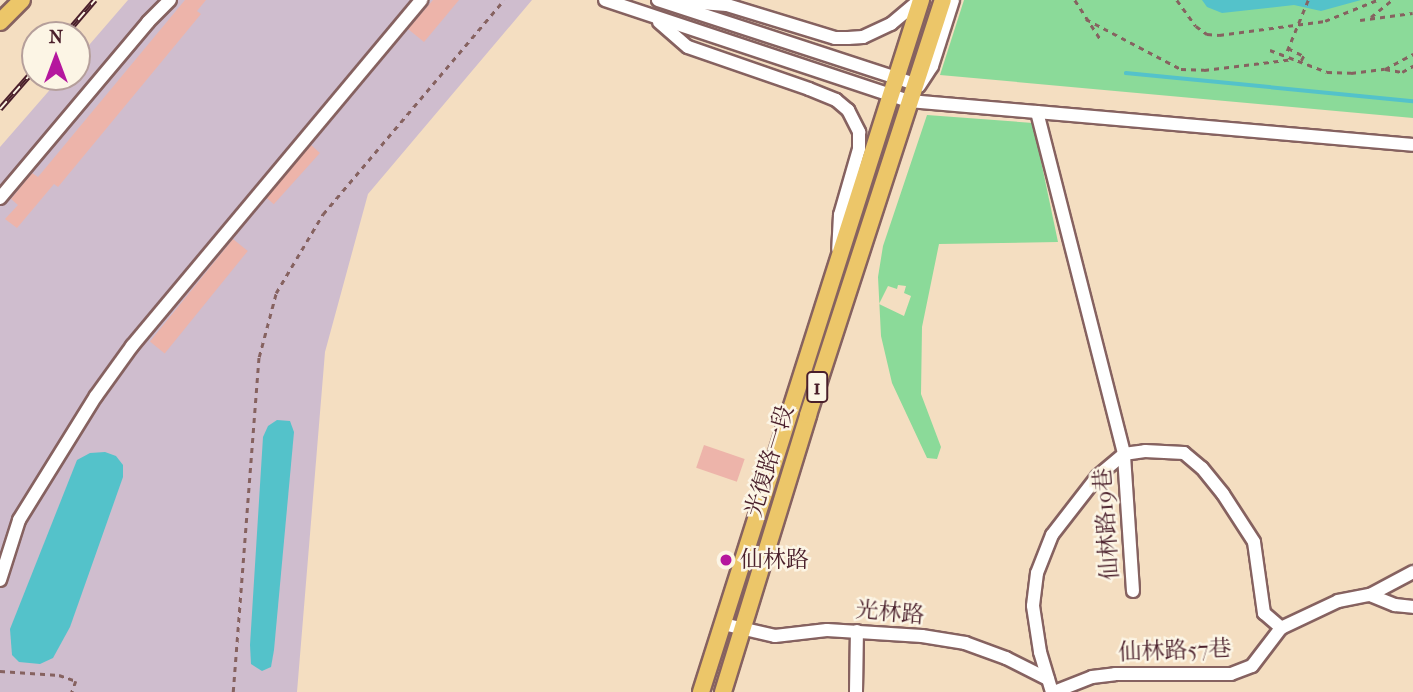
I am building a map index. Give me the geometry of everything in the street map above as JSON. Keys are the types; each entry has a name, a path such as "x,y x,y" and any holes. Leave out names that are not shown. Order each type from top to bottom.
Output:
{"main road":[{"path":"0,22 22,0"},
{"path":"897,78 920,0"},
{"name":"光復路一段","path":"723,692 943,0"},
{"name":"1","path":"836,263 897,78"},
{"name":"光復路一段","path":"701,692 836,263"}],"street":[{"path":"0,198 148,22 170,0"},
{"path":"0,580 19,520 118,366 421,0"},
{"path":"605,0 909,101 1413,145"},
{"path":"658,0 915,84"},
{"path":"667,0 727,5 835,38 863,37 891,24 920,0"},
{"path":"891,24 904,0"},
{"path":"909,101 932,66 953,0"},
{"path":"653,17 688,47 809,89 836,100 848,110 859,132 859,149 840,215 836,263"},
{"path":"1037,112 1124,454"},
{"path":"1051,688 1040,653 1033,606 1037,573 1052,535 1097,477 1124,454 1145,451 1184,453 1202,468 1223,494 1254,542 1264,613 1281,628 1338,601 1370,595 1413,572"},
{"name":"仙林路19巷","path":"1124,454 1133,592"},
{"path":"1370,595 1395,605 1413,607"},
{"name":"光林路","path":"723,624 775,636 827,630 857,631 965,643 1006,658 1051,688"},
{"name":"仙林路57巷","path":"1051,688 1115,674 1231,674 1252,666 1281,628"},
{"path":"856,692 857,631"}],"path":[{"path":"233,692 259,357 276,293 323,214 504,0"},
{"path":"1075,0 1101,40"},
{"path":"1177,0 1196,26 1207,34 1219,35 1325,21 1377,0"},
{"path":"1284,56 1308,0"},
{"path":"1368,19 1392,0"},
{"path":"1360,20 1413,13"},
{"path":"1086,19 1181,69 1204,70 1293,59"},
{"path":"1287,49 1304,55 1301,62"},
{"path":"1270,50 1327,72 1385,69 1402,72 1413,66"},
{"path":"1385,69 1413,54"},
{"path":"0,671 59,675 76,681 72,692"}],"shaded area":[{"path":"128,0 532,0 368,194 325,352 297,692 0,692 0,147 49,91 91,91 91,43"}],"green space":[{"path":"964,0 1413,0 1413,118 940,75"},
{"path":"927,115 1033,123 1058,242 939,244 922,327 921,394 941,447 937,459 927,458 892,383 881,336 879,304 904,316 911,296 904,293 906,286 898,285 897,289 888,286 879,303 878,277 883,246"}],"water":[{"path":"1202,0 1361,0 1321,11 1294,5 1222,13 1207,7"},
{"path":"277,420 290,421 294,432 274,650 271,667 262,671 251,664 250,645 263,437 268,426"},
{"path":"105,452 116,456 123,465 123,477 70,627 53,658 40,664 19,662 12,655 10,629 77,460 90,453"}],"building":[{"path":"185,0 206,0 197,11 201,14 58,187 54,184 17,228 5,219 18,205 11,199 32,173 38,177"},
{"path":"433,0 459,0 424,42 408,29"},
{"path":"311,145 320,153 274,204 265,196"},
{"path":"233,239 248,251 165,354 150,342"},
{"path":"704,445 745,459 737,482 696,468"}],"waterway":[{"path":"1126,73 1413,101"}],"railway":[{"path":"77,21 95,0"},
{"path":"0,109 21,85"}],"place":[{"name":"仙林路","path":"726,560"}]}
